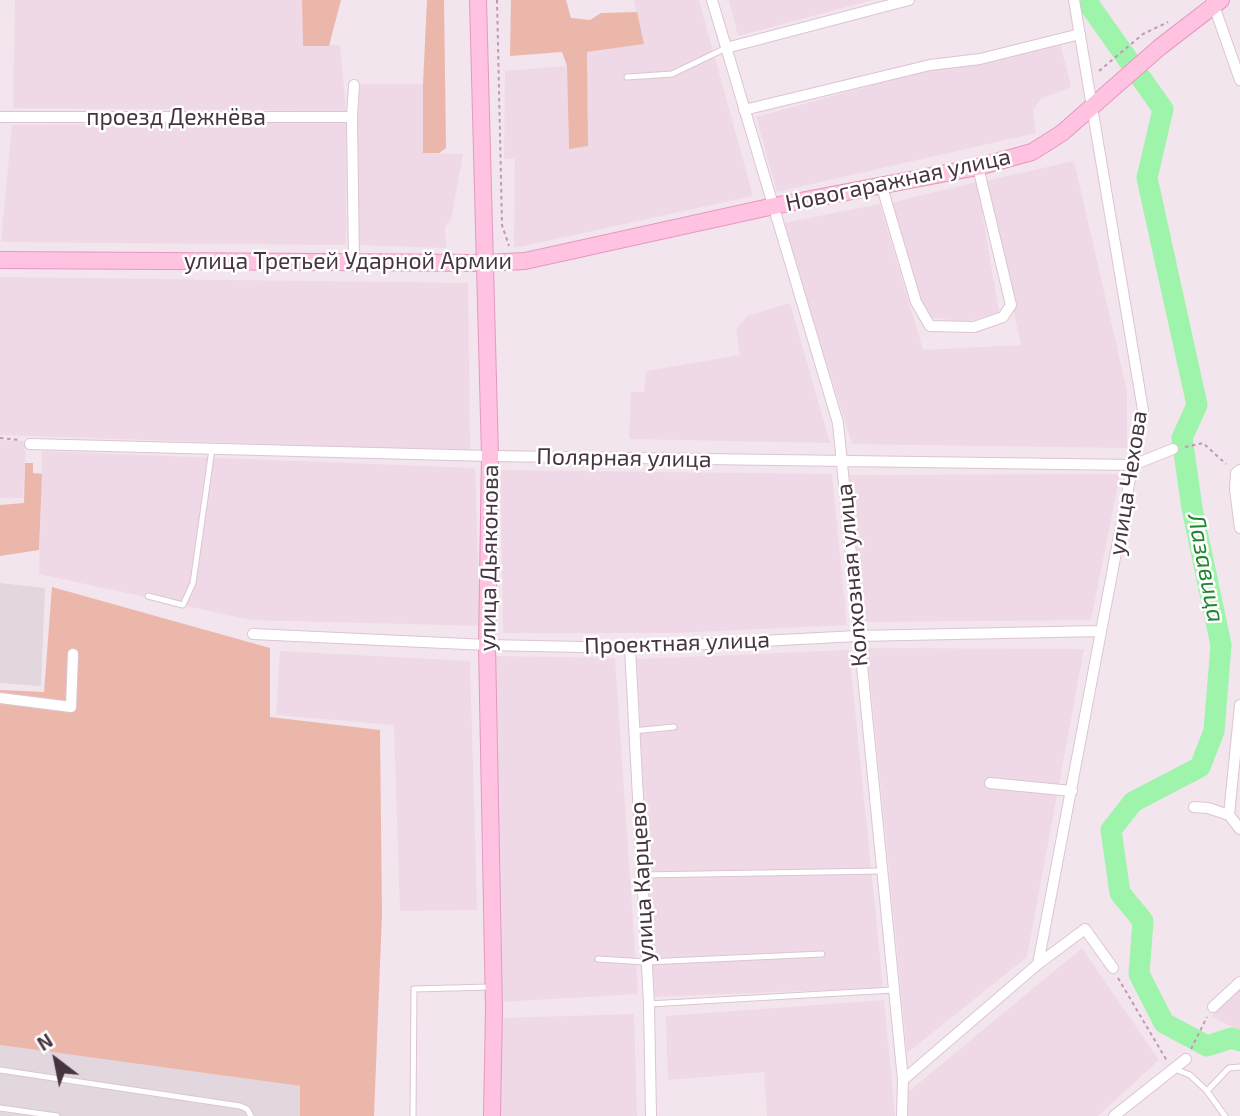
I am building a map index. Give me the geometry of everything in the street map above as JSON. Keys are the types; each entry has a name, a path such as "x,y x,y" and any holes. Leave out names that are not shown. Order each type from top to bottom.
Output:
{"main road":[{"name":"улица Дьяконова","path":"478,0 490,456 487,645 494,987 492,1116"},
{"name":"Новогаражная улица","path":"774,206 978,167 1032,152 1062,134 1160,47 1216,2"},
{"name":"улица Третьей Ударной Армии","path":"0,260 514,262 774,206"}],"street":[{"name":"Колхозная улица","path":"712,0 838,423 903,1080 902,1116"},
{"path":"726,48 909,0"},
{"name":"улица Чехова","path":"1038,964 1143,410 1074,0"},
{"path":"1216,2 1240,80"},
{"path":"744,110 930,65 980,59 1080,34"},
{"path":"354,85 354,263"},
{"name":"проезд Дежнёва","path":"0,117 352,117"},
{"path":"882,187 916,302 930,326 974,327 1003,317 1011,305 978,167"},
{"name":"Полярная улица","path":"30,444 490,456 1133,465 1173,449"},
{"path":"1238,472 1235,489 1240,528"},
{"name":"Проектная улица","path":"253,634 487,645 630,648 857,636 1101,631"},
{"name":"улица Карцево","path":"630,648 649,1004 651,1116"},
{"path":"0,698 71,707 73,654"},
{"path":"1229,815 1240,705"},
{"path":"990,783 1072,791"},
{"path":"1194,807 1208,808 1229,815 1240,829"},
{"path":"903,1080 1038,964 1085,929 1113,968"},
{"path":"1213,1007 1240,982"},
{"path":"1114,1116 1186,1059"}],"lane":[{"path":"627,76 672,74 726,48"},
{"path":"148,596 183,605 193,583 212,449"},
{"path":"633,731 674,727"},
{"path":"641,875 881,871"},
{"path":"598,959 646,962 822,954"},
{"path":"413,1116 414,989 494,987"},
{"path":"649,1004 893,990"},
{"path":"1208,1091 1229,1068 1240,1067"},
{"path":"1171,1069 1190,1074 1208,1091 1225,1116"},
{"path":"0,1070 240,1106 251,1116"},
{"path":"0,1108 57,1116"}],"path":[{"path":"497,0 502,225 514,262"},
{"path":"1088,81 1143,34 1169,22"},
{"path":"0,438 18,439 30,444"},
{"path":"1173,449 1203,443 1238,472"},
{"path":"1113,968 1171,1069"},
{"path":"1186,1059 1213,1007"}],"shaded area":[{"path":"15,0 302,0 303,46 340,45 346,111 13,108"},
{"path":"302,0 341,0 329,46 303,46"},
{"path":"427,0 444,0 446,148 439,153 423,153"},
{"path":"511,0 566,0 571,18 590,20 601,13 637,12 644,44 587,52 588,146 569,149 567,66 562,52 510,56"},
{"path":"634,0 699,0 753,196 514,248 515,159 504,159 505,71 567,66 569,148 588,146 587,52 643,44"},
{"path":"729,0 873,0 738,36"},
{"path":"1060,42 1071,87 1041,99 1033,109 1036,133 777,192 756,117 928,70"},
{"path":"358,84 423,84 424,153 463,154 451,219 445,227 446,248 357,245"},
{"path":"347,122 346,245 1,242 12,125"},
{"path":"1074,161 1127,391 1127,448 852,444 783,223 880,204 923,350 1021,345 985,181"},
{"path":"977,182 999,312 966,322 927,317 889,203"},
{"path":"0,277 468,283 470,451 0,435"},
{"path":"790,303 830,443 629,439 631,392 644,392 646,371 740,355 736,330 747,316"},
{"path":"0,440 26,441 23,498 0,498"},
{"path":"42,451 475,468 480,626 251,620 39,574"},
{"path":"25,463 33,463 33,473 42,474 39,550 0,556 0,505 24,503"},
{"path":"500,470 832,474 847,625 675,633 503,633"},
{"path":"1120,474 1091,620 864,622 849,475"},
{"path":"0,583 45,588 41,686 0,683"},
{"path":"52,587 270,648 270,717 380,730 382,914 374,1116 300,1116 300,1086 0,1045 0,690 44,692"},
{"path":"867,648 1084,649 1027,957 907,1053"},
{"path":"849,650 883,988 652,997 637,659"},
{"path":"280,651 470,661 477,910 400,911 394,725 276,715"},
{"path":"496,656 615,658 638,994 499,1002"},
{"path":"1082,948 1159,1060 1098,1116 905,1116 908,1092"},
{"path":"1240,987 1240,1031 1211,1016"},
{"path":"884,1000 895,1116 767,1116 764,1072 668,1080 666,1016"},
{"path":"634,1014 637,1116 500,1116 502,1018"},
{"path":"0,1045 300,1086 300,1116 0,1116"}],"waterway":[{"name":"Лазавица","path":"1089,0 1090,6 1163,109 1147,178 1197,405 1182,438 1192,508 1221,645 1214,731 1200,767 1133,802 1111,830 1120,893 1143,921 1139,974 1164,1023 1207,1046 1232,1038 1240,1041"}]}
